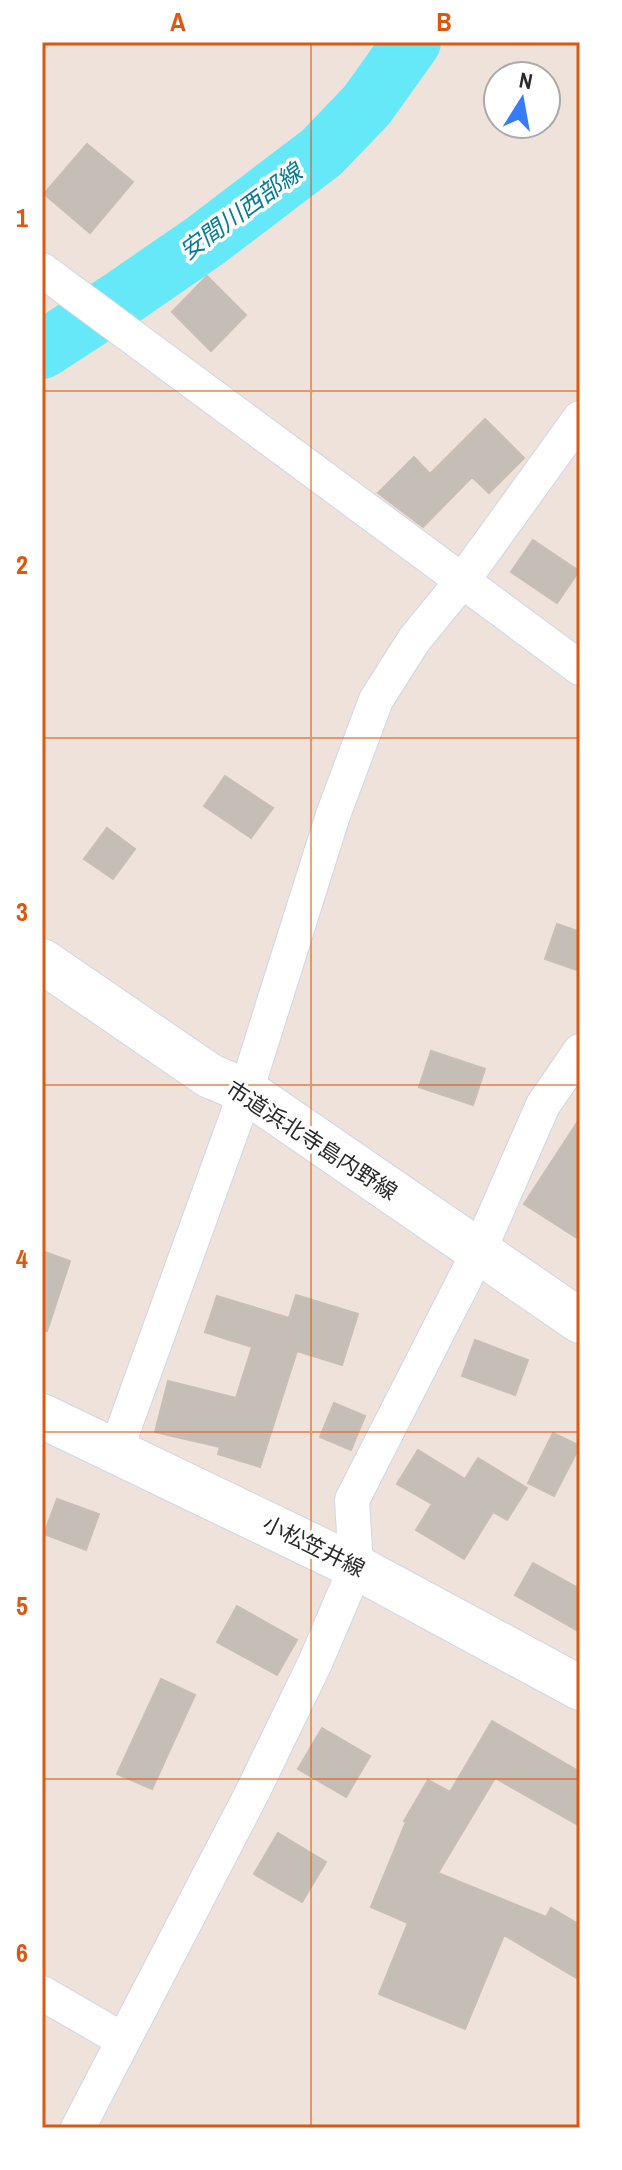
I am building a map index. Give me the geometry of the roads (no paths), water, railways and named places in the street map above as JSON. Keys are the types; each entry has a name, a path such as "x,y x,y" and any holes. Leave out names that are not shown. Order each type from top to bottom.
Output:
{"street":[{"path":"42,270 580,668"},
{"path":"116,1450 246,1091 333,815 376,700 414,640 463,580 580,418"},
{"name":"市道浜北寺島内野線","path":"42,961 210,1076 246,1091 580,1321"},
{"path":"78,2128 315,1663 356,1567 352,1500 479,1251 543,1105 580,1051"},
{"name":"小松笠井線","path":"42,1416 356,1567 580,1688"},
{"path":"42,1993 123,2040"}],"waterway":[{"name":"安間川西部線","path":"42,350 205,241 322,152 367,105 412,42"}]}
